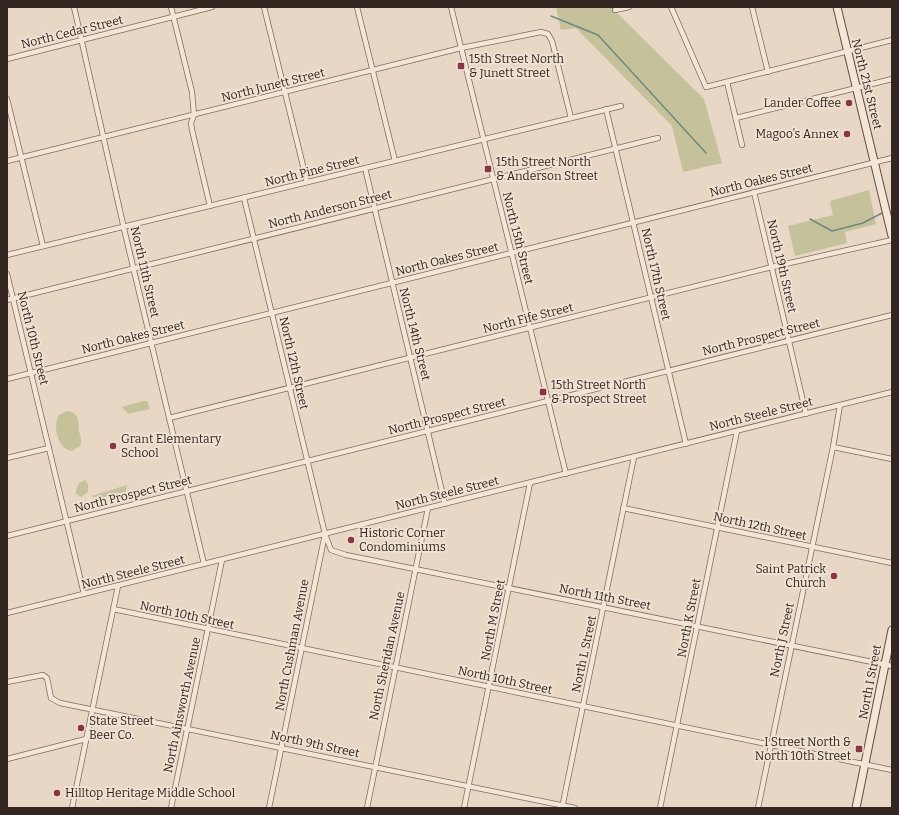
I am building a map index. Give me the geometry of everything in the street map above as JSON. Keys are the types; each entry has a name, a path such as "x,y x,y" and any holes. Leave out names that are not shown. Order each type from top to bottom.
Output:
{"main road":[{"name":"North 21st Street","path":"837,7 892,236"},
{"name":"North I Street","path":"856,808 888,666 892,630"}],"street":[{"name":"North 11th Street","path":"74,7 123,226 204,564"},
{"path":"171,7 192,92 194,115 191,123 192,130 210,206"},
{"name":"North Cedar Street","path":"7,59 212,7"},
{"path":"264,7 307,182"},
{"path":"357,7 395,161"},
{"name":"North 15th Street","path":"451,7 566,474"},
{"path":"616,10 629,7"},
{"path":"671,7 706,87 892,40"},
{"path":"752,7 768,72"},
{"name":"North Junett Street","path":"7,161 461,48 526,34 545,32 552,41 571,118"},
{"path":"736,118 892,79"},
{"path":"727,82 742,145"},
{"path":"7,99 43,246"},
{"name":"North Pine Street","path":"7,255 621,106"},
{"name":"North 17th Street","path":"606,109 686,444"},
{"name":"North Anderson Street","path":"7,300 658,138"},
{"name":"North Oakes Street","path":"7,379 892,158"},
{"name":"North 14th Street","path":"365,168 445,504"},
{"name":"North 19th Street","path":"754,192 806,414"},
{"name":"North 12th Street","path":"244,198 325,534"},
{"name":"North Fife Street","path":"169,418 772,267 892,240"},
{"name":"North 10th Street","path":"7,274 84,594"},
{"name":"North Prospect Street","path":"7,536 892,315"},
{"name":"North Steele Street","path":"7,613 892,392"},
{"name":"North J Street","path":"758,808 833,447 840,405"},
{"name":"North K Street","path":"660,808 737,431"},
{"path":"833,447 892,459"},
{"path":"7,458 49,448"},
{"name":"North L Street","path":"563,807 634,457"},
{"name":"North M Street","path":"464,808 530,483"},
{"name":"North Sheridan Avenue","path":"367,808 428,508"},
{"name":"North 12th Street","path":"623,508 892,563"},
{"name":"North 11th Street","path":"325,534 330,550 337,552 888,666"},
{"name":"North Cushman Avenue","path":"269,808 325,534"},
{"name":"North Ainsworth Avenue","path":"171,808 222,560"},
{"path":"74,808 86,739 118,586"},
{"name":"North 10th Street","path":"113,609 892,770"},
{"name":"North 9th Street","path":"7,682 43,675 47,678 52,698 60,703 469,786 563,807 575,808"},
{"path":"7,759 86,739"}],"shaded area":[{"path":"556,7 611,7 704,99 722,163 683,172 672,126 576,28 561,30"},
{"path":"869,190 876,224 845,232 847,243 795,256 788,226 833,215 830,201"},
{"path":"147,401 150,409 128,414 122,407"},
{"path":"67,411 71,412 78,418 81,440 80,446 72,451 67,450 63,446 56,431 57,419 59,415"},
{"path":"85,480 88,484 88,492 81,497 76,494 76,490 79,483"},
{"path":"127,485 126,492 124,493 115,493 100,498 91,496"}],"waterway":[{"path":"551,16 598,35 706,153"},
{"path":"810,219 832,231 863,223 884,212"}],"place":[{"name":"15th Street North & Junett Street","path":"461,66"},
{"name":"Lander Coffee","path":"849,103"},
{"name":"Magoo's Annex","path":"847,134"},
{"name":"15th Street North & Anderson Street","path":"488,169"},
{"name":"15th Street North & Prospect Street","path":"543,392"},
{"name":"Grant Elementary School","path":"113,446"},
{"name":"Historic Corner Condominiums","path":"351,540"},
{"name":"Saint Patrick Church","path":"834,576"},
{"name":"State Street Beer Co.","path":"81,728"},
{"name":"I Street North & North 10th Street","path":"859,749"},
{"name":"Hilltop Heritage Middle School","path":"57,793"}]}
